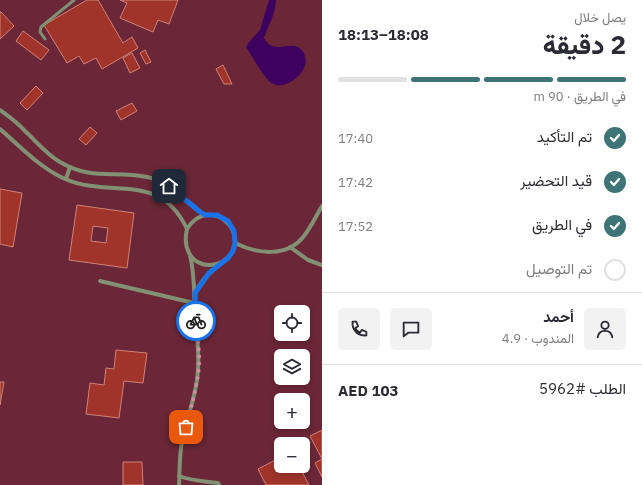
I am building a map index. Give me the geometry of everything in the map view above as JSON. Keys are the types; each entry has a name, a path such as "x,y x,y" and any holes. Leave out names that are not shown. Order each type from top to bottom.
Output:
{"street":[{"path":"0,110 22,128 51,156 70,167 84,172 135,175 158,180 178,192 192,206 205,215"},
{"path":"0,129 37,163 66,179 99,187 128,188 148,191 157,195 172,206 181,217 187,229"},
{"path":"66,179 70,167"},
{"path":"235,243 264,252 274,252 290,247 304,236 322,206"},
{"path":"179,485 179,462 182,441 197,382 199,367 194,303 195,280 185,238 187,229 198,217 205,215 217,215 228,221 234,231 235,243 233,251 228,258 213,265 196,261 190,255"},
{"path":"290,247 308,260 322,265"},
{"path":"195,293 209,273 221,262"},
{"path":"100,281 194,303"},
{"path":"179,476 192,481 200,480 218,483 219,485"}],"lane":[{"path":"45,39 40,32 41,27 74,0"}],"shaded area":[{"path":"269,0 276,0 273,15 264,38 268,44 273,46 294,46 299,48 303,52 306,59 302,72 297,77 291,82 278,85 273,84 262,72 246,47 260,30"}],"building":[{"path":"87,0 98,0 123,43 132,37 138,48 102,69 96,58 84,64 79,56 67,63 44,25"},
{"path":"120,0 178,0 169,24 158,20 153,32 120,18 127,3"},
{"path":"0,12 14,26 0,39"},
{"path":"23,31 49,50 41,60 16,41"},
{"path":"145,50 151,62 146,64 140,53"},
{"path":"132,53 140,68 130,73 123,58"},
{"path":"223,65 232,84 224,84 216,69"},
{"path":"36,86 43,93 27,110 20,103"},
{"path":"132,103 137,111 121,120 116,111"},
{"path":"90,127 97,133 86,145 79,139"},
{"path":"0,189 22,193 13,247 0,244"},
{"path":"77,205 134,213 127,268 69,260","holes":["93,226 108,228 106,243 91,241"]},
{"path":"116,350 147,353 143,383 124,381 119,418 86,414 90,383 104,385 106,368 114,369"},
{"path":"0,382 4,382 0,405"},
{"path":"322,430 322,459 310,436"},
{"path":"322,459 322,477 315,463"},
{"path":"274,461 274,473 303,473 309,485 266,485 258,469"},
{"path":"123,462 142,462 143,485 123,485"}],"way so far":[{"path":"186,427 197,382 199,367 196,321"}],"route":[{"path":"169,186 205,215 217,215 228,221 234,231 235,243 233,251 228,258 209,273 195,293 194,303 196,321"}]}
